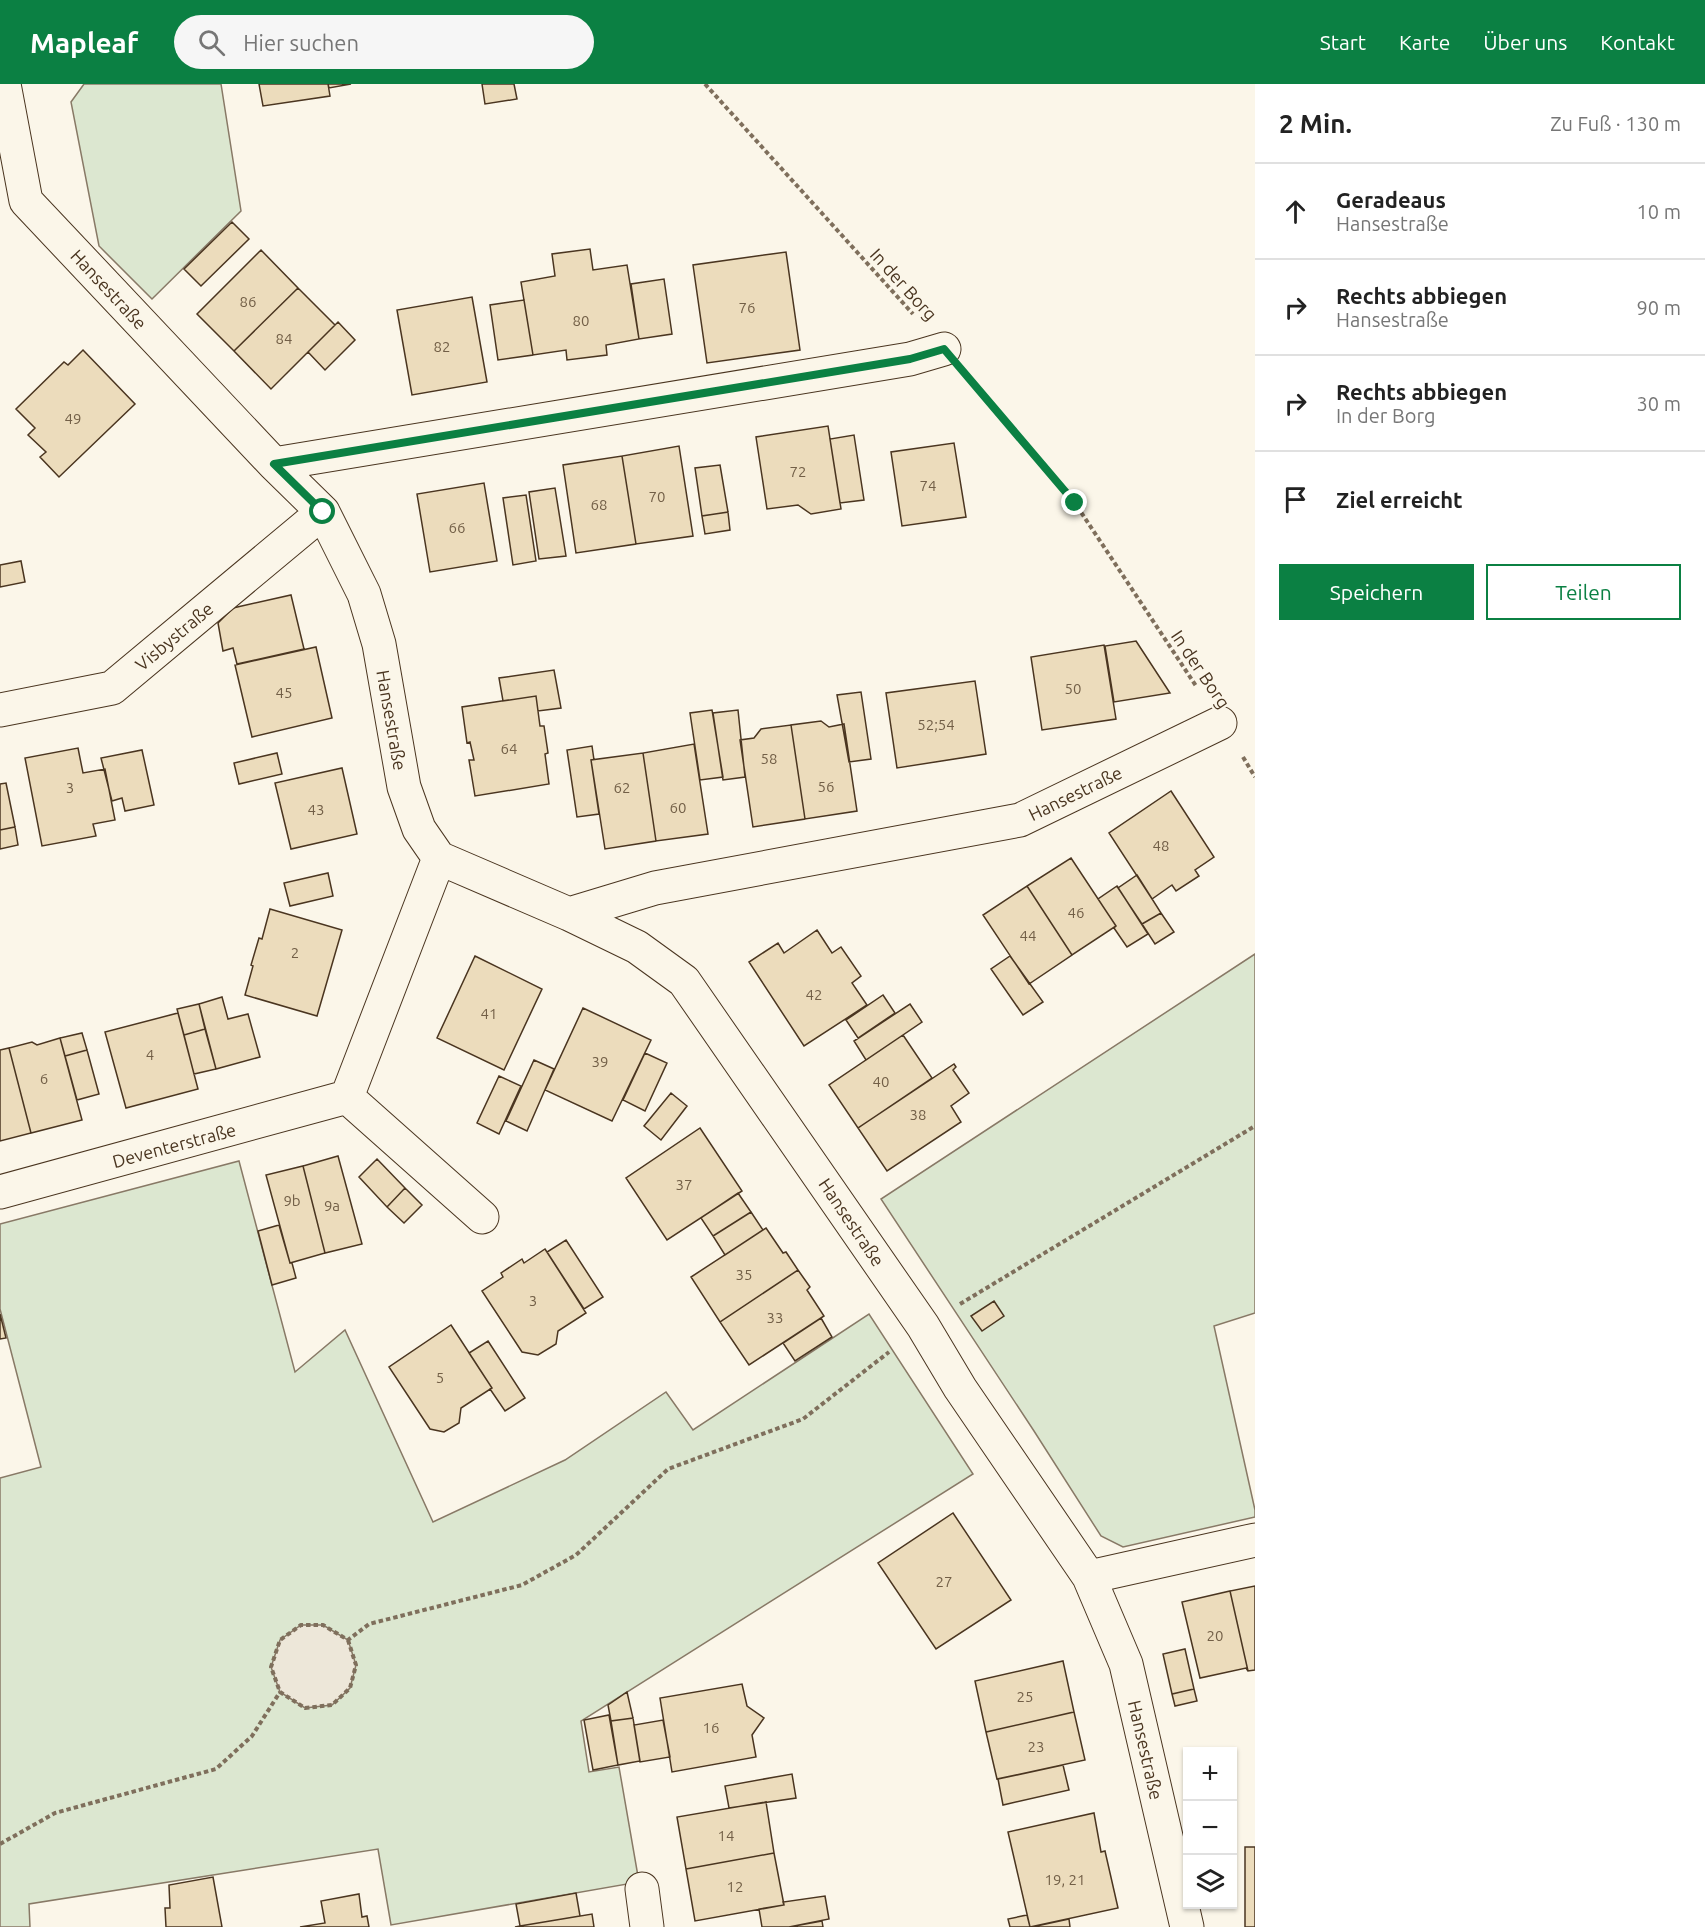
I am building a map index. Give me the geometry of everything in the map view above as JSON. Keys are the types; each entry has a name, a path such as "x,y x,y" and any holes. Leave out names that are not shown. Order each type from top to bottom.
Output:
{"street":[{"name":"Hansestraße","path":"4,84 13,203 323,512 364,594 379,644 404,787 419,829 439,858 569,914 637,947 684,981 923,1326 960,1388 1089,1577 1126,1664 1187,1927"},
{"path":"274,464 910,359 944,349"},
{"name":"Visbystraße","path":"0,710 112,687 323,512"},
{"name":"Hansestraße","path":"569,914 655,888 1020,820 1220,723"},
{"path":"439,858 347,1097 482,1217"},
{"name":"Deventerstraße","path":"0,1192 347,1097"},
{"path":"1089,1577 1255,1540"},
{"path":"642,1889 647,1927"}],"path":[{"name":"In der Borg","path":"705,84 944,349 1075,503 1255,777"},
{"path":"348,1640 369,1624 522,1585 576,1555 668,1468 804,1419 923,1326 1255,1126"},
{"path":"301,1625 323,1625 348,1640 356,1665 350,1688 332,1705 305,1708 280,1692 271,1667 280,1640 301,1625"},
{"path":"0,1844 55,1813 216,1769 252,1736 280,1692"}],"green space":[{"path":"84,84 221,84 241,211 152,299 99,246 71,102"},
{"path":"1255,954 1255,1313 1214,1326 1255,1517 1123,1547 1101,1536 881,1199"},
{"path":"239,1161 295,1372 345,1330 433,1522 565,1460 666,1392 693,1430 869,1314 973,1474 581,1721 589,1772 619,1767 639,1882 391,1925 378,1849 29,1904 30,1927 0,1927 0,1478 41,1467 0,1309 0,1224"}],"shaded area":[{"path":"301,1625 323,1625 348,1640 356,1665 350,1688 332,1705 305,1708 280,1692 271,1667 280,1640"}],"building":[{"path":"259,84 328,84 330,96 263,106"},
{"path":"328,84 351,84 329,88"},
{"path":"482,84 514,84 517,99 485,104"},
{"path":"232,222 249,239 201,286 184,269"},
{"path":"590,249 593,270 627,265 639,339 606,345 607,355 567,360 566,350 533,355 521,282 555,276 552,254"},
{"path":"261,250 298,288 234,351 197,314"},
{"path":"786,252 800,350 707,363 693,265"},
{"path":"664,279 672,334 639,339 631,284"},
{"path":"298,288 335,325 271,389 234,351"},
{"path":"472,297 487,382 412,395 397,310"},
{"path":"524,300 533,355 498,360 490,305"},
{"path":"338,322 355,340 325,370 308,352"},
{"path":"83,350 135,404 59,477 40,457 46,452 28,435 35,428 16,409 64,362 68,365"},
{"path":"828,426 841,509 811,514 798,505 767,509 756,437"},
{"path":"854,435 864,500 840,503 830,439"},
{"path":"954,443 966,517 902,526 891,452"},
{"path":"679,446 693,536 636,544 622,456"},
{"path":"622,456 636,544 576,553 563,465"},
{"path":"720,465 728,512 702,516 695,468"},
{"path":"484,483 497,561 430,572 417,494"},
{"path":"555,488 566,556 539,559 529,492"},
{"path":"526,495 536,561 513,565 503,498"},
{"path":"728,512 730,530 705,534 702,516"},
{"path":"21,561 25,582 0,587 0,565"},
{"path":"291,595 304,649 237,664 233,648 223,651 218,623 233,608"},
{"path":"1136,641 1170,693 1114,702 1105,646"},
{"path":"1104,645 1116,719 1042,730 1031,657"},
{"path":"316,647 332,718 252,737 235,665"},
{"path":"554,670 561,708 538,711 536,696 503,701 499,678"},
{"path":"975,681 986,754 897,768 886,693"},
{"path":"861,692 871,759 849,762 837,695"},
{"path":"536,696 540,726 544,726 548,753 545,754 549,784 475,796 469,760 474,760 470,742 467,743 462,707"},
{"path":"712,710 723,777 700,780 690,713"},
{"path":"738,710 745,777 723,780 713,713"},
{"path":"821,721 829,727 844,724 857,811 805,819 791,725"},
{"path":"791,725 805,819 753,827 740,740 754,738 761,729"},
{"path":"694,744 708,834 656,841 643,753"},
{"path":"592,746 594,760 591,760 599,814 577,817 567,750"},
{"path":"78,748 83,773 105,769 115,820 93,824 96,836 42,846 25,758"},
{"path":"142,750 154,805 125,811 122,798 112,801 101,758"},
{"path":"277,753 282,774 239,784 234,763"},
{"path":"643,753 656,841 605,849 591,760"},
{"path":"342,768 357,834 291,849 275,783"},
{"path":"6,783 15,827 0,830 0,784"},
{"path":"1171,791 1214,857 1195,870 1199,876 1176,891 1172,885 1152,899 1109,833"},
{"path":"15,827 18,845 0,849 0,830"},
{"path":"1071,858 1116,926 1072,955 1027,886"},
{"path":"328,873 333,896 290,906 284,883"},
{"path":"1137,875 1161,913 1142,924 1118,888"},
{"path":"1027,886 1072,955 1029,984 983,915"},
{"path":"1117,886 1148,934 1127,947 1098,899"},
{"path":"270,909 342,930 317,1016 245,995 253,966 251,965 259,938 262,939"},
{"path":"1161,913 1174,932 1155,944 1142,924"},
{"path":"817,930 832,953 841,947 861,976 852,983 867,1005 804,1046 749,962 778,943 784,953"},
{"path":"475,956 542,989 504,1070 437,1038"},
{"path":"1010,956 1043,1002 1023,1015 991,969"},
{"path":"883,995 895,1013 858,1038 846,1020"},
{"path":"222,997 228,1019 248,1014 260,1057 216,1069 199,1004"},
{"path":"199,1004 205,1029 184,1035 177,1009"},
{"path":"910,1004 922,1022 866,1060 854,1041"},
{"path":"583,1008 651,1040 612,1121 545,1090"},
{"path":"178,1013 198,1089 126,1108 105,1032"},
{"path":"205,1029 216,1069 194,1074 184,1035"},
{"path":"82,1033 87,1050 65,1056 60,1038"},
{"path":"903,1035 932,1078 858,1128 829,1085"},
{"path":"60,1038 82,1120 31,1133 9,1048 32,1042 37,1045"},
{"path":"9,1048 31,1133 0,1141 0,1050"},
{"path":"87,1050 99,1094 77,1100 65,1056"},
{"path":"645,1053 667,1063 645,1111 623,1100"},
{"path":"534,1060 554,1069 527,1131 506,1121"},
{"path":"954,1064 956,1067 953,1070 969,1093 951,1106 961,1122 887,1171 858,1128"},
{"path":"499,1076 521,1086 499,1134 477,1123"},
{"path":"671,1093 687,1106 661,1140 644,1126"},
{"path":"700,1128 742,1191 667,1240 626,1178"},
{"path":"338,1156 362,1244 325,1253 303,1166"},
{"path":"377,1159 405,1188 387,1207 359,1177"},
{"path":"303,1166 325,1253 290,1263 266,1175"},
{"path":"405,1188 422,1205 404,1223 387,1207"},
{"path":"738,1193 751,1212 713,1236 701,1218"},
{"path":"751,1212 763,1230 725,1255 713,1236"},
{"path":"279,1225 296,1278 272,1285 258,1231"},
{"path":"766,1228 798,1270 720,1322 691,1277"},
{"path":"566,1240 603,1297 584,1309 547,1252"},
{"path":"545,1249 586,1313 558,1331 556,1344 538,1355 522,1352 482,1291 503,1277 501,1273 522,1259 524,1263"},
{"path":"798,1270 810,1287 807,1290 824,1316 749,1365 720,1322"},
{"path":"994,1301 1004,1316 982,1331 971,1316"},
{"path":"0,1314 6,1338 0,1339"},
{"path":"821,1318 832,1337 795,1361 783,1343"},
{"path":"451,1325 492,1388 461,1408 459,1423 444,1432 430,1429 389,1367"},
{"path":"488,1341 525,1398 505,1411 469,1353"},
{"path":"953,1513 1011,1600 936,1649 878,1563"},
{"path":"1255,1586 1255,1670 1248,1671 1230,1591"},
{"path":"1230,1591 1248,1671 1246,1668 1200,1678 1182,1602"},
{"path":"1185,1649 1194,1689 1172,1694 1163,1654"},
{"path":"1063,1661 1074,1712 986,1732 975,1681"},
{"path":"742,1684 747,1706 764,1718 752,1735 756,1757 672,1772 660,1698"},
{"path":"1194,1689 1197,1701 1175,1706 1172,1694"},
{"path":"627,1692 633,1718 611,1721 608,1705"},
{"path":"1074,1712 1085,1760 997,1779 986,1732"},
{"path":"609,1715 618,1765 593,1770 584,1720"},
{"path":"633,1718 640,1761 618,1765 611,1721"},
{"path":"663,1720 670,1757 640,1762 634,1725"},
{"path":"1063,1765 1069,1790 1003,1805 998,1779"},
{"path":"792,1774 796,1798 729,1808 725,1786"},
{"path":"766,1802 774,1853 686,1869 677,1817"},
{"path":"1094,1813 1101,1852 1105,1851 1118,1908 1030,1927 1008,1832"},
{"path":"1245,1847 1255,1847 1255,1927 1245,1927"},
{"path":"774,1853 784,1905 695,1921 686,1869"},
{"path":"213,1877 222,1927 166,1927 165,1908 170,1908 169,1885"},
{"path":"576,1893 580,1916 520,1926 516,1904"},
{"path":"359,1894 362,1917 367,1916 369,1927 300,1927 325,1923 321,1901"},
{"path":"825,1896 829,1919 789,1927 762,1927 759,1909 784,1905 783,1902"},
{"path":"592,1914 594,1927 515,1927 520,1926"},
{"path":"1027,1915 1030,1927 1010,1927 1008,1919"},
{"path":"1069,1919 1070,1927 1032,1927"},
{"path":"822,1921 823,1927 789,1927"}],"route":[{"path":"323,512 274,464 910,359 944,349 1075,503"}]}
